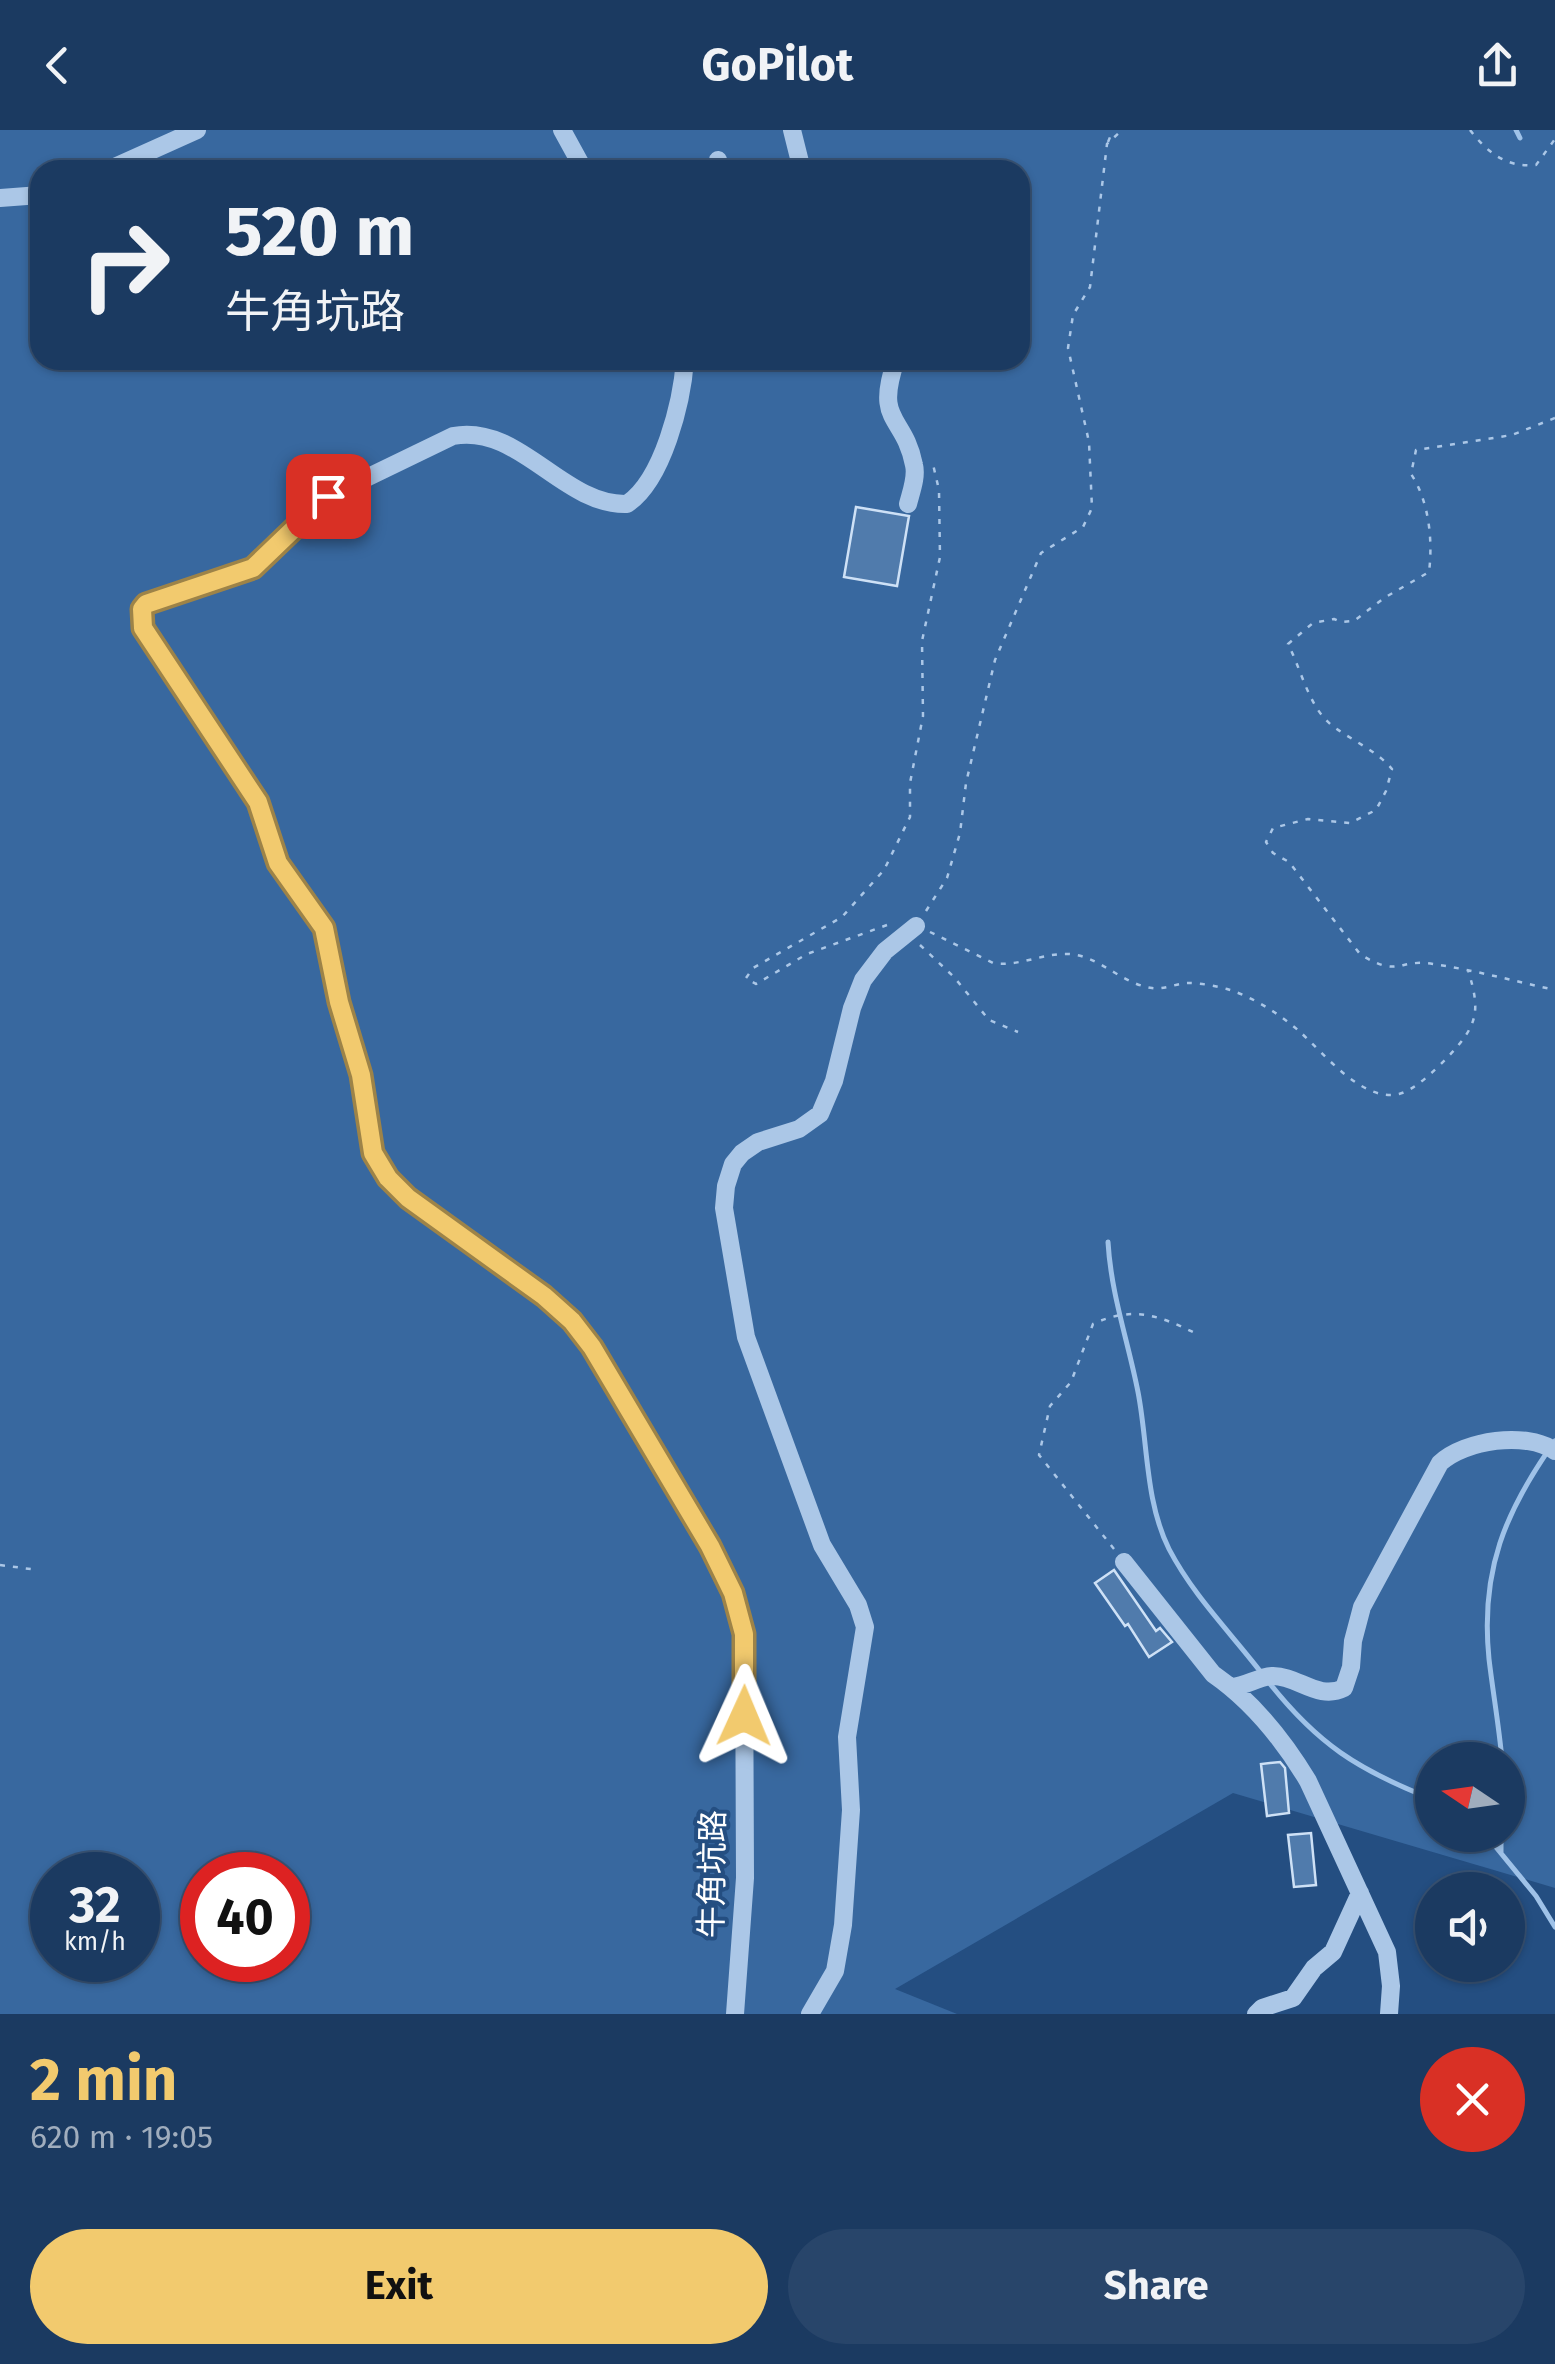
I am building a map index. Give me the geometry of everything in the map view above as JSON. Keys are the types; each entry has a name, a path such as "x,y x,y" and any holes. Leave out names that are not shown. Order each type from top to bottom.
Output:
{"street":[{"path":"130,160 196,130"},
{"path":"562,130 578,160"},
{"path":"792,130 800,160"},
{"path":"0,198 30,195"},
{"name":"牛角坑路","path":"684,370 651,481 627,504 603,502 493,438 453,436 328,496 253,568 155,598 142,609 141,619 258,802 278,863 324,928 339,1002 361,1075 373,1153 388,1178 408,1198 544,1296 572,1321 592,1347 710,1546 733,1593 744,1634 746,1678 745,1878 736,2014"},
{"path":"894,370 886,402 915,467 908,504"},
{"path":"810,2014 835,1971 843,1925 850,1810 847,1737 865,1627 858,1606 822,1544 746,1337 724,1208 726,1186 733,1164 742,1153 758,1142 799,1129 820,1114 834,1081 863,980 885,952 913,929"},
{"path":"1232,1687 1273,1676 1331,1693 1344,1688 1352,1667 1353,1641 1362,1606 1440,1463 1450,1453 1494,1443 1532,1440 1555,1452"},
{"path":"1124,1562 1213,1674 1232,1687 1294,1757 1337,1839 1386,1952 1391,1986 1389,2014"},
{"path":"1256,2014 1262,2008 1293,1998 1314,1968 1333,1952 1360,1894"}],"path":[{"path":"913,929 947,878 960,833 966,784 994,660 1041,553 1084,528 1092,508 1089,442 1068,348 1073,315 1090,288 1107,144 1113,130"},
{"path":"1107,144 1122,130"},
{"path":"1470,130 1486,151 1521,166 1536,165 1555,140"},
{"path":"1555,418 1512,435 1416,450 1410,474 1418,486 1432,545 1429,572 1354,621 1313,623 1288,644 1304,674 1313,704 1331,726 1392,769 1386,791 1376,810 1350,823 1308,819 1276,826 1267,834 1266,842 1273,853 1289,862 1360,954 1376,964 1400,968 1426,962 1555,990"},
{"path":"890,924 807,954 756,984 746,978 752,968 842,917 884,870 910,817 910,782 923,716 922,641 940,557 937,470 928,454"},
{"path":"913,929 993,962 1004,964 1072,954 1089,958 1134,984 1155,989 1188,982 1227,989 1268,1007 1352,1080 1382,1094 1400,1094 1434,1071 1466,1038 1476,1016 1477,998 1468,970"},
{"path":"913,929 923,951 954,977 989,1020 1018,1032"},
{"path":"1124,1562 1039,1455 1050,1406 1071,1382 1094,1324 1113,1314 1159,1316 1197,1334"},
{"path":"0,1565 38,1570"}],"shaded area":[{"path":"0,130 1555,130 1555,1888 1525,1879 1525,1872 1501,1872 1433,1852 1525,1852 1525,1742 1415,1742 1415,1847 1233,1793 895,1989 957,2014 0,2014"}],"building":[{"path":"856,507 909,516 897,586 844,577"},
{"path":"1114,1570 1156,1631 1160,1628 1172,1642 1149,1657 1095,1583"},
{"path":"1280,1762 1285,1768 1289,1813 1267,1816 1261,1764"},
{"path":"1311,1833 1316,1885 1294,1887 1288,1835"}],"waterway":[{"path":"1516,130 1520,138"},
{"path":"1108,1242 1161,1531 1189,1582 1260,1671"},
{"path":"1500,1742 1487,1627 1493,1570 1522,1492 1555,1441"},
{"path":"1267,1680 1303,1722 1340,1753 1415,1792"},
{"path":"1500,1852 1536,1896 1555,1927"}],"route":[{"path":"328,496 253,568 146,604 142,609 143,628 258,802 278,863 324,928 339,1002 361,1075 373,1153 388,1178 408,1198 544,1296 572,1321 592,1347 710,1546 733,1593 744,1634 744,1716"}]}
